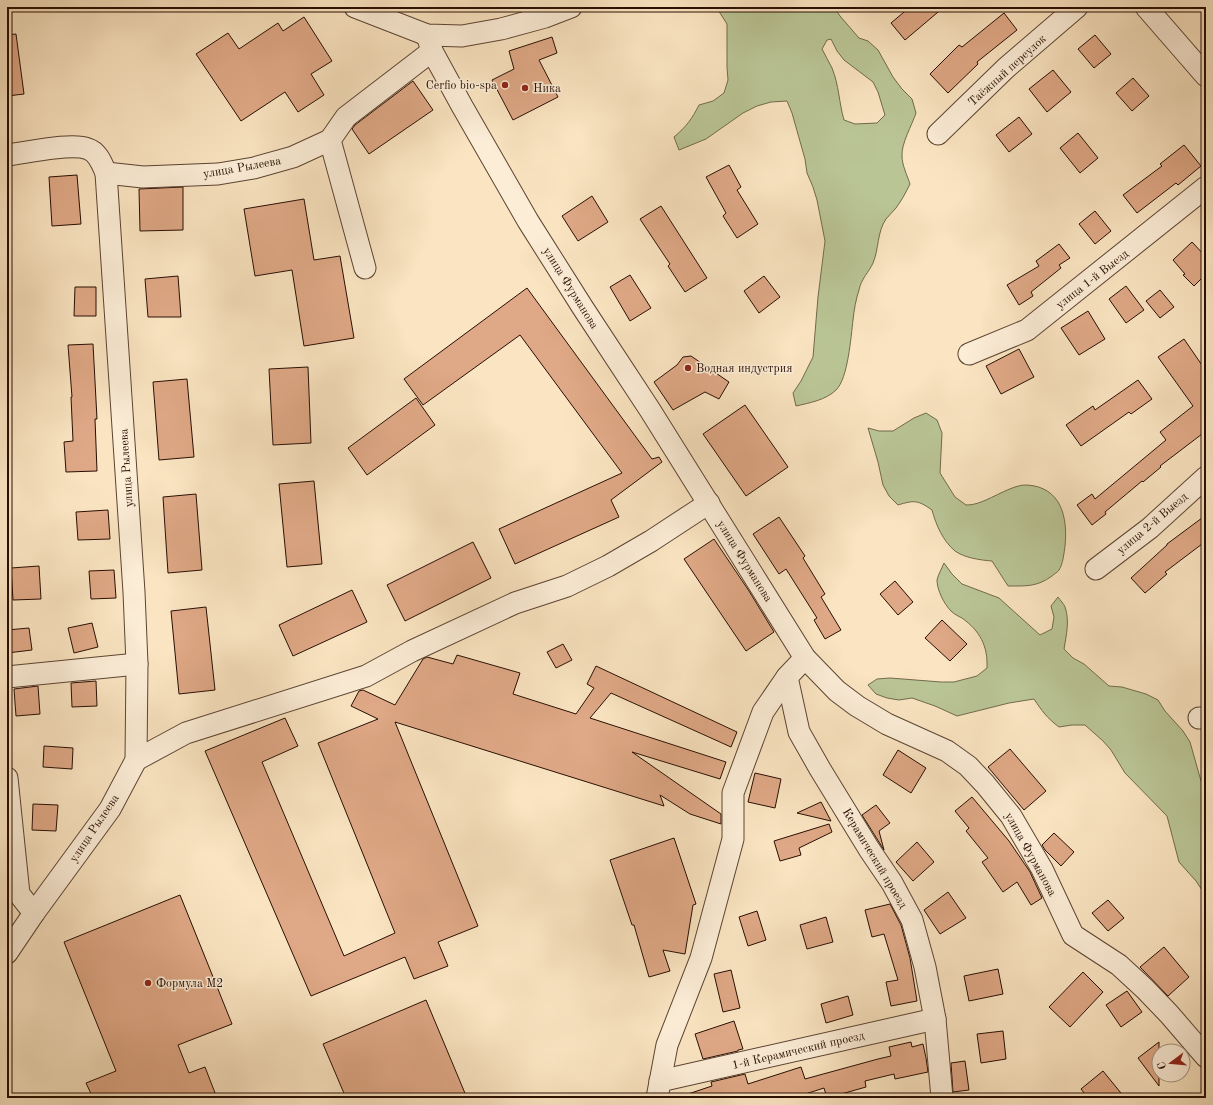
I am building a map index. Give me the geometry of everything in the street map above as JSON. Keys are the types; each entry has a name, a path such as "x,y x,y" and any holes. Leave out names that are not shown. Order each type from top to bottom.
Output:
{"street":[{"path":"354,7 430,43"},
{"path":"365,268 330,140 346,117 430,43 501,29 571,7"},
{"name":"Таёжный переулок","path":"938,134 1006,68 1077,7"},
{"path":"1146,7 1206,76"},
{"name":"улица Фурманова","path":"430,43 462,106 528,221 709,503 805,658 837,691 857,706 888,724 947,751 968,766 1011,816 1042,869 1073,935 1119,965 1145,988 1206,1057"},
{"name":"улица Рылеева","path":"7,953 34,913 110,809 136,760 137,664 134,592 106,173 143,177 218,174 254,168 293,158 330,140"},
{"path":"7,155 69,146 88,149 98,156 106,173"},
{"name":"улица 1-й Выезд","path":"969,354 1027,330 1206,187"},
{"name":"улица 2-й Выезд","path":"1096,569 1150,528 1206,476"},
{"path":"136,760 186,733 366,676 412,651 515,603 567,586 608,566 651,541 709,503"},
{"path":"659,1090 667,1045 701,958 733,839 733,793 763,712 787,677 805,658"},
{"path":"7,677 137,664"},
{"name":"Керамический проезд","path":"787,677 799,732 869,849 892,883 912,920 925,967 936,1019 942,1098"},
{"path":"7,778 19,894 34,913"},
{"name":"1-й Керамический проезд","path":"659,1090 936,1019"}],"green space":[{"path":"715,7 834,7 859,38 868,41 878,50 893,77 912,99 916,113 902,151 903,163 910,184 898,205 883,224 873,263 860,286 855,305 848,357 843,377 836,390 832,393 817,401 796,406 793,393 813,357 818,297 825,241 817,200 807,173 805,159 792,113 787,101 771,102 757,106 743,113 706,139 679,150 674,137 682,130 699,105 713,101 724,93 728,80 727,24","holes":["831,39 837,51 844,60 873,82 878,92 885,115 877,123 855,124 844,120 834,74 822,49 827,40"]},
{"path":"926,413 937,420 942,433 940,473 955,497 966,505 979,503 1022,485 1039,487 1048,491 1055,498 1060,505 1063,514 1066,535 1065,546 1060,568 1047,580 1026,586 1008,586 992,561 968,557 955,551 951,547 940,532 932,510 923,504 916,502 908,502 898,505 889,496 883,485 868,428 879,431 893,431 914,418"},
{"path":"944,563 962,584 999,598 1040,635 1052,629 1054,617 1051,606 1058,597 1064,606 1067,618 1064,649 1073,658 1084,664 1109,686 1122,687 1146,694 1158,700 1165,711 1183,731 1190,742 1201,781 1206,787 1206,896 1196,881 1179,862 1167,816 1125,773 1111,750 1103,741 1085,725 1059,727 1051,721 1034,699 1009,703 957,716 912,698 899,700 887,698 876,694 868,685 877,679 890,678 954,682 977,676 987,668 986,653 982,640 974,628 951,611 943,601 937,580"}],"building":[{"path":"910,7 944,7 905,40 891,23"},
{"path":"1004,13 1017,30 977,62 978,64 948,93 930,74 959,45 962,47"},
{"path":"304,17 332,61 311,74 324,95 298,112 285,92 241,121 196,54 228,33 239,49 278,23 283,31"},
{"path":"16,34 24,94 7,96 7,35"},
{"path":"1095,35 1111,54 1094,68 1078,49"},
{"name":"Ника","path":"552,37 557,53 539,60 558,97 513,120 492,80 514,69 509,51"},
{"path":"1053,70 1071,92 1047,112 1029,89"},
{"path":"1133,78 1149,96 1132,111 1116,93"},
{"path":"413,81 433,110 369,154 352,129 355,125"},
{"path":"1019,117 1032,134 1009,152 996,135"},
{"path":"1078,133 1098,158 1080,173 1060,148"},
{"path":"1184,145 1201,166 1178,185 1176,183 1137,213 1123,195 1162,166 1160,164"},
{"path":"729,165 741,187 737,190 758,224 737,238 723,216 726,213 706,177"},
{"path":"77,175 81,224 52,226 49,177"},
{"path":"183,187 183,230 140,231 139,189"},
{"path":"592,196 608,222 578,241 562,216"},
{"path":"304,199 314,260 340,256 354,338 304,346 292,270 255,276 244,209"},
{"path":"661,206 707,278 685,292 668,266 670,264 640,219"},
{"path":"1095,211 1111,231 1095,244 1079,224"},
{"path":"1192,242 1206,257 1206,274 1194,286 1183,275 1185,274 1173,260"},
{"path":"1059,244 1070,258 1059,265 1061,268 1031,292 1033,296 1019,305 1007,285 1039,266 1036,261"},
{"path":"630,275 651,308 630,321 610,287"},
{"path":"178,276 181,317 148,317 145,279"},
{"path":"764,276 780,297 759,313 744,291"},
{"path":"1126,286 1144,310 1126,323 1109,299"},
{"path":"75,287 96,287 96,316 74,316"},
{"path":"527,288 652,459 659,457 662,462 611,500 619,517 515,564 499,529 622,473 520,335 423,405 404,379"},
{"path":"1160,290 1174,307 1160,318 1146,301"},
{"path":"1088,311 1105,339 1079,355 1061,328"},
{"path":"1184,339 1206,371 1206,431 1160,466 1161,467 1105,512 1106,514 1092,525 1077,505 1092,494 1095,499 1166,440 1160,432 1193,406 1158,357"},
{"path":"93,344 97,419 95,419 97,471 66,472 64,442 73,441 72,397 68,345"},
{"path":"1019,349 1034,377 1001,394 986,366"},
{"path":"691,356 729,382 719,399 705,392 673,410 654,382 677,365 683,357"},
{"path":"308,367 311,443 273,445 269,369"},
{"path":"187,379 194,457 159,460 153,382"},
{"path":"1138,380 1152,399 1131,414 1129,412 1081,446 1066,425 1093,406 1095,410"},
{"path":"416,398 435,425 367,475 348,448"},
{"path":"745,405 788,467 746,496 703,434"},
{"path":"314,481 322,564 287,567 279,484"},
{"path":"196,494 202,570 168,573 163,497"},
{"path":"108,510 110,539 78,540 76,512"},
{"path":"1206,515 1206,541 1165,572 1167,574 1145,593 1131,578 1167,544"},
{"path":"779,517 805,556 803,558 825,594 821,597 841,630 825,639 814,620 817,618 786,569 779,574 753,534"},
{"path":"714,539 749,591 774,632 746,651 684,559"},
{"path":"473,542 491,578 405,621 387,585"},
{"path":"39,566 41,599 13,600 11,568"},
{"path":"114,570 116,598 91,599 89,571"},
{"path":"895,581 913,602 898,615 880,594"},
{"path":"352,590 367,622 293,656 279,625"},
{"path":"206,607 215,690 179,694 171,611"},
{"path":"942,620 967,644 950,661 925,638"},
{"path":"92,623 98,647 74,653 68,628"},
{"path":"29,628 32,650 7,653 7,630"},
{"path":"563,644 572,660 556,668 547,652"},
{"path":"457,655 520,673 513,694 576,714 594,688 587,684 596,666 737,732 731,747 611,693 590,718 726,762 720,779 632,752 721,814 721,824 690,814 660,795 664,806 395,722 478,926 438,942 448,966 414,979 405,957 311,996 205,751 285,718 298,746 262,762 344,956 395,933 318,743 378,719 351,706 359,691 363,690 395,705 423,659 427,657 453,664"},
{"path":"96,681 97,706 72,707 71,683"},
{"path":"38,686 40,714 16,716 14,689"},
{"path":"44,746 73,748 72,769 43,767"},
{"path":"1010,749 1046,791 1024,810 988,767"},
{"path":"898,750 926,768 911,793 883,775"},
{"path":"755,773 781,779 775,808 748,802"},
{"path":"972,797 1009,841 1030,872 1042,898 1031,905 1017,882 1003,892 982,862 988,858 966,831 969,828 955,811"},
{"path":"821,802 831,821 797,813"},
{"path":"33,804 58,805 56,831 32,830"},
{"path":"876,805 890,823 879,831 884,850 862,815"},
{"path":"829,824 832,832 799,848 801,855 780,861 774,841"},
{"path":"1054,833 1074,852 1061,866 1042,845"},
{"path":"674,838 696,904 693,905 685,954 663,950 670,971 649,977 634,925 632,925 610,860"},
{"path":"917,842 934,862 913,881 896,862"},
{"path":"948,892 966,918 940,934 924,910"},
{"name":"Формула М2","path":"180,895 232,1024 178,1045 189,1073 205,1067 217,1098 93,1098 86,1083 116,1071 64,942"},
{"path":"1108,900 1124,918 1108,931 1092,913"},
{"path":"890,904 901,925 910,958 917,1001 891,1006 886,982 898,980 884,934 872,937 865,910"},
{"path":"757,911 766,940 748,946 739,917"},
{"path":"826,917 833,942 807,949 800,925"},
{"path":"1164,947 1189,977 1168,996 1140,967"},
{"path":"998,969 1003,994 969,1001 964,976"},
{"path":"731,970 740,1008 723,1012 714,974"},
{"path":"1083,972 1103,992 1070,1027 1049,1007"},
{"path":"1127,991 1142,1012 1121,1027 1106,1005"},
{"path":"848,996 853,1015 826,1023 821,1004"},
{"path":"426,1000 467,1098 346,1098 323,1044"},
{"path":"734,1021 743,1049 703,1059 695,1034"},
{"path":"1003,1031 1006,1059 981,1063 977,1034"},
{"path":"911,1042 912,1047 923,1044 928,1072 895,1079 894,1074 865,1081 866,1087 827,1098 824,1088 793,1098 685,1098 685,1095 712,1086 711,1082 745,1074 748,1084 801,1067 805,1079 891,1056 889,1047"},
{"path":"1151,1048 1151,1075 1138,1058"},
{"path":"965,1061 969,1090 953,1092 951,1063"},
{"path":"1103,1071 1125,1098 1088,1098 1081,1089"}],"place":[{"name":"Cerfio bio-spa","path":"505,85"},
{"name":"Ника","path":"525,88"},
{"name":"Водная индустрия","path":"688,368"},
{"name":"Формула М2","path":"148,983"}]}
